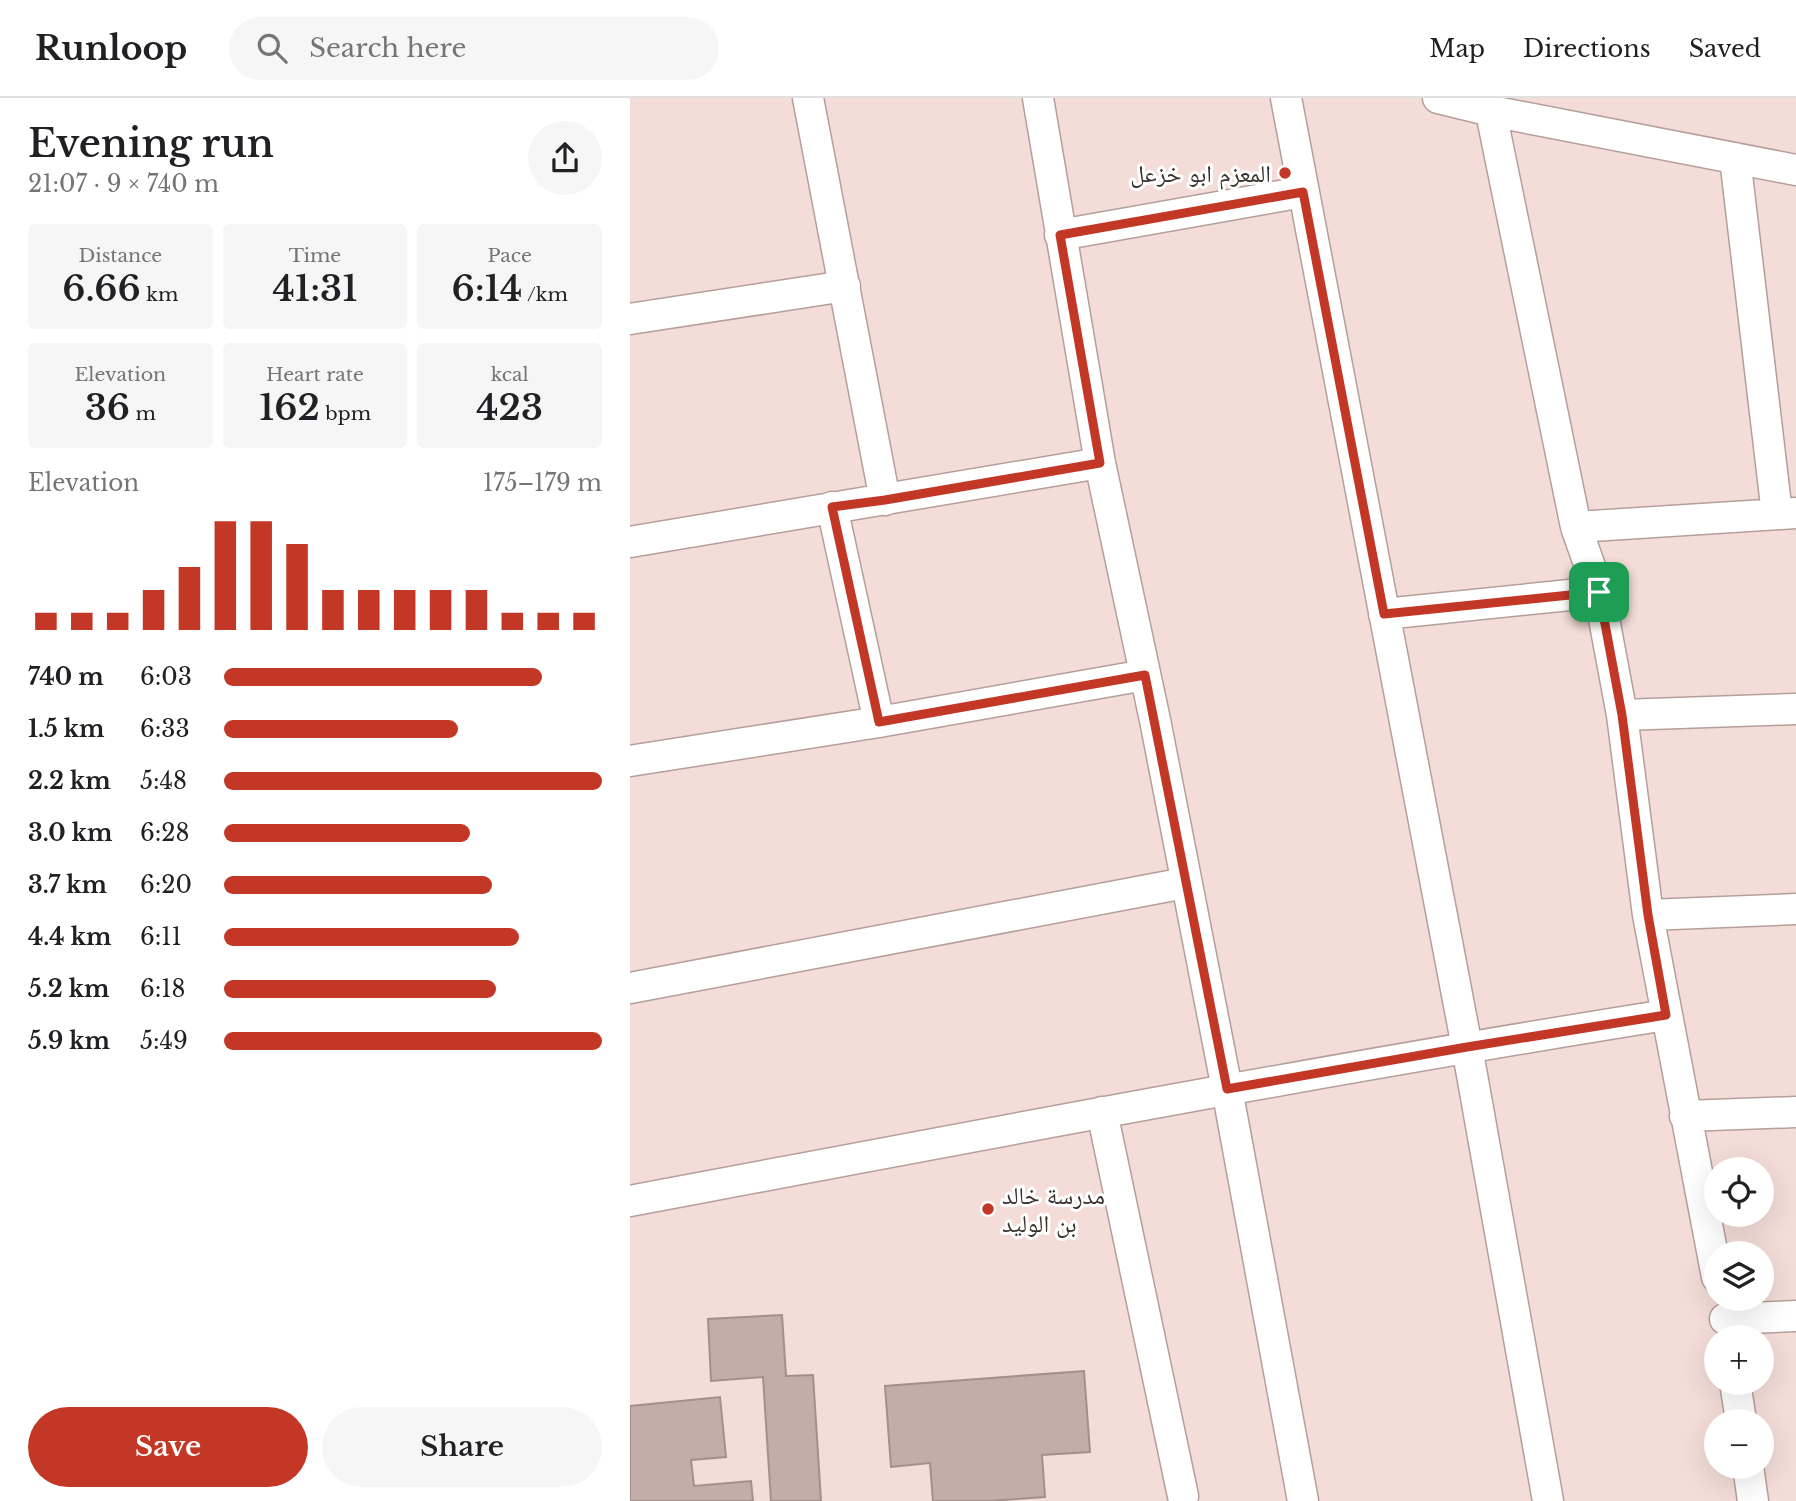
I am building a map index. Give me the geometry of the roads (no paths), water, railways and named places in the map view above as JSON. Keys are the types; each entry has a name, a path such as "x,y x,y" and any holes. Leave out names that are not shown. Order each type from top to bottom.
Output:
{"street":[{"path":"808,98 885,500"},
{"path":"1038,98 1100,463 1227,1089 1303,1501"},
{"path":"1286,98 1467,1047 1548,1501"},
{"path":"1438,98 1490,104 1796,170"},
{"path":"1490,104 1576,527 1599,592 1622,715 1648,915 1710,1241"},
{"path":"1576,527 1786,513 1735,158"},
{"path":"1060,235 1303,192"},
{"path":"630,319 845,286"},
{"path":"630,542 1100,463"},
{"path":"832,507 879,722"},
{"path":"1384,614 1599,592"},
{"path":"630,761 879,722 1145,675"},
{"path":"1622,715 1796,709"},
{"path":"630,988 1185,883"},
{"path":"1648,915 1796,909"},
{"path":"630,1201 1227,1089 1666,1015"},
{"path":"1102,1112 1183,1496"},
{"path":"1685,1116 1796,1112"},
{"path":"1725,1318 1796,1316"},
{"path":"1750,1479 1753,1501"}],"place":[{"name":"المعزم ابو خزعل","path":"1285,173"},
{"name":"مدرسة خالد بن الوليد","path":"988,1209"}]}
